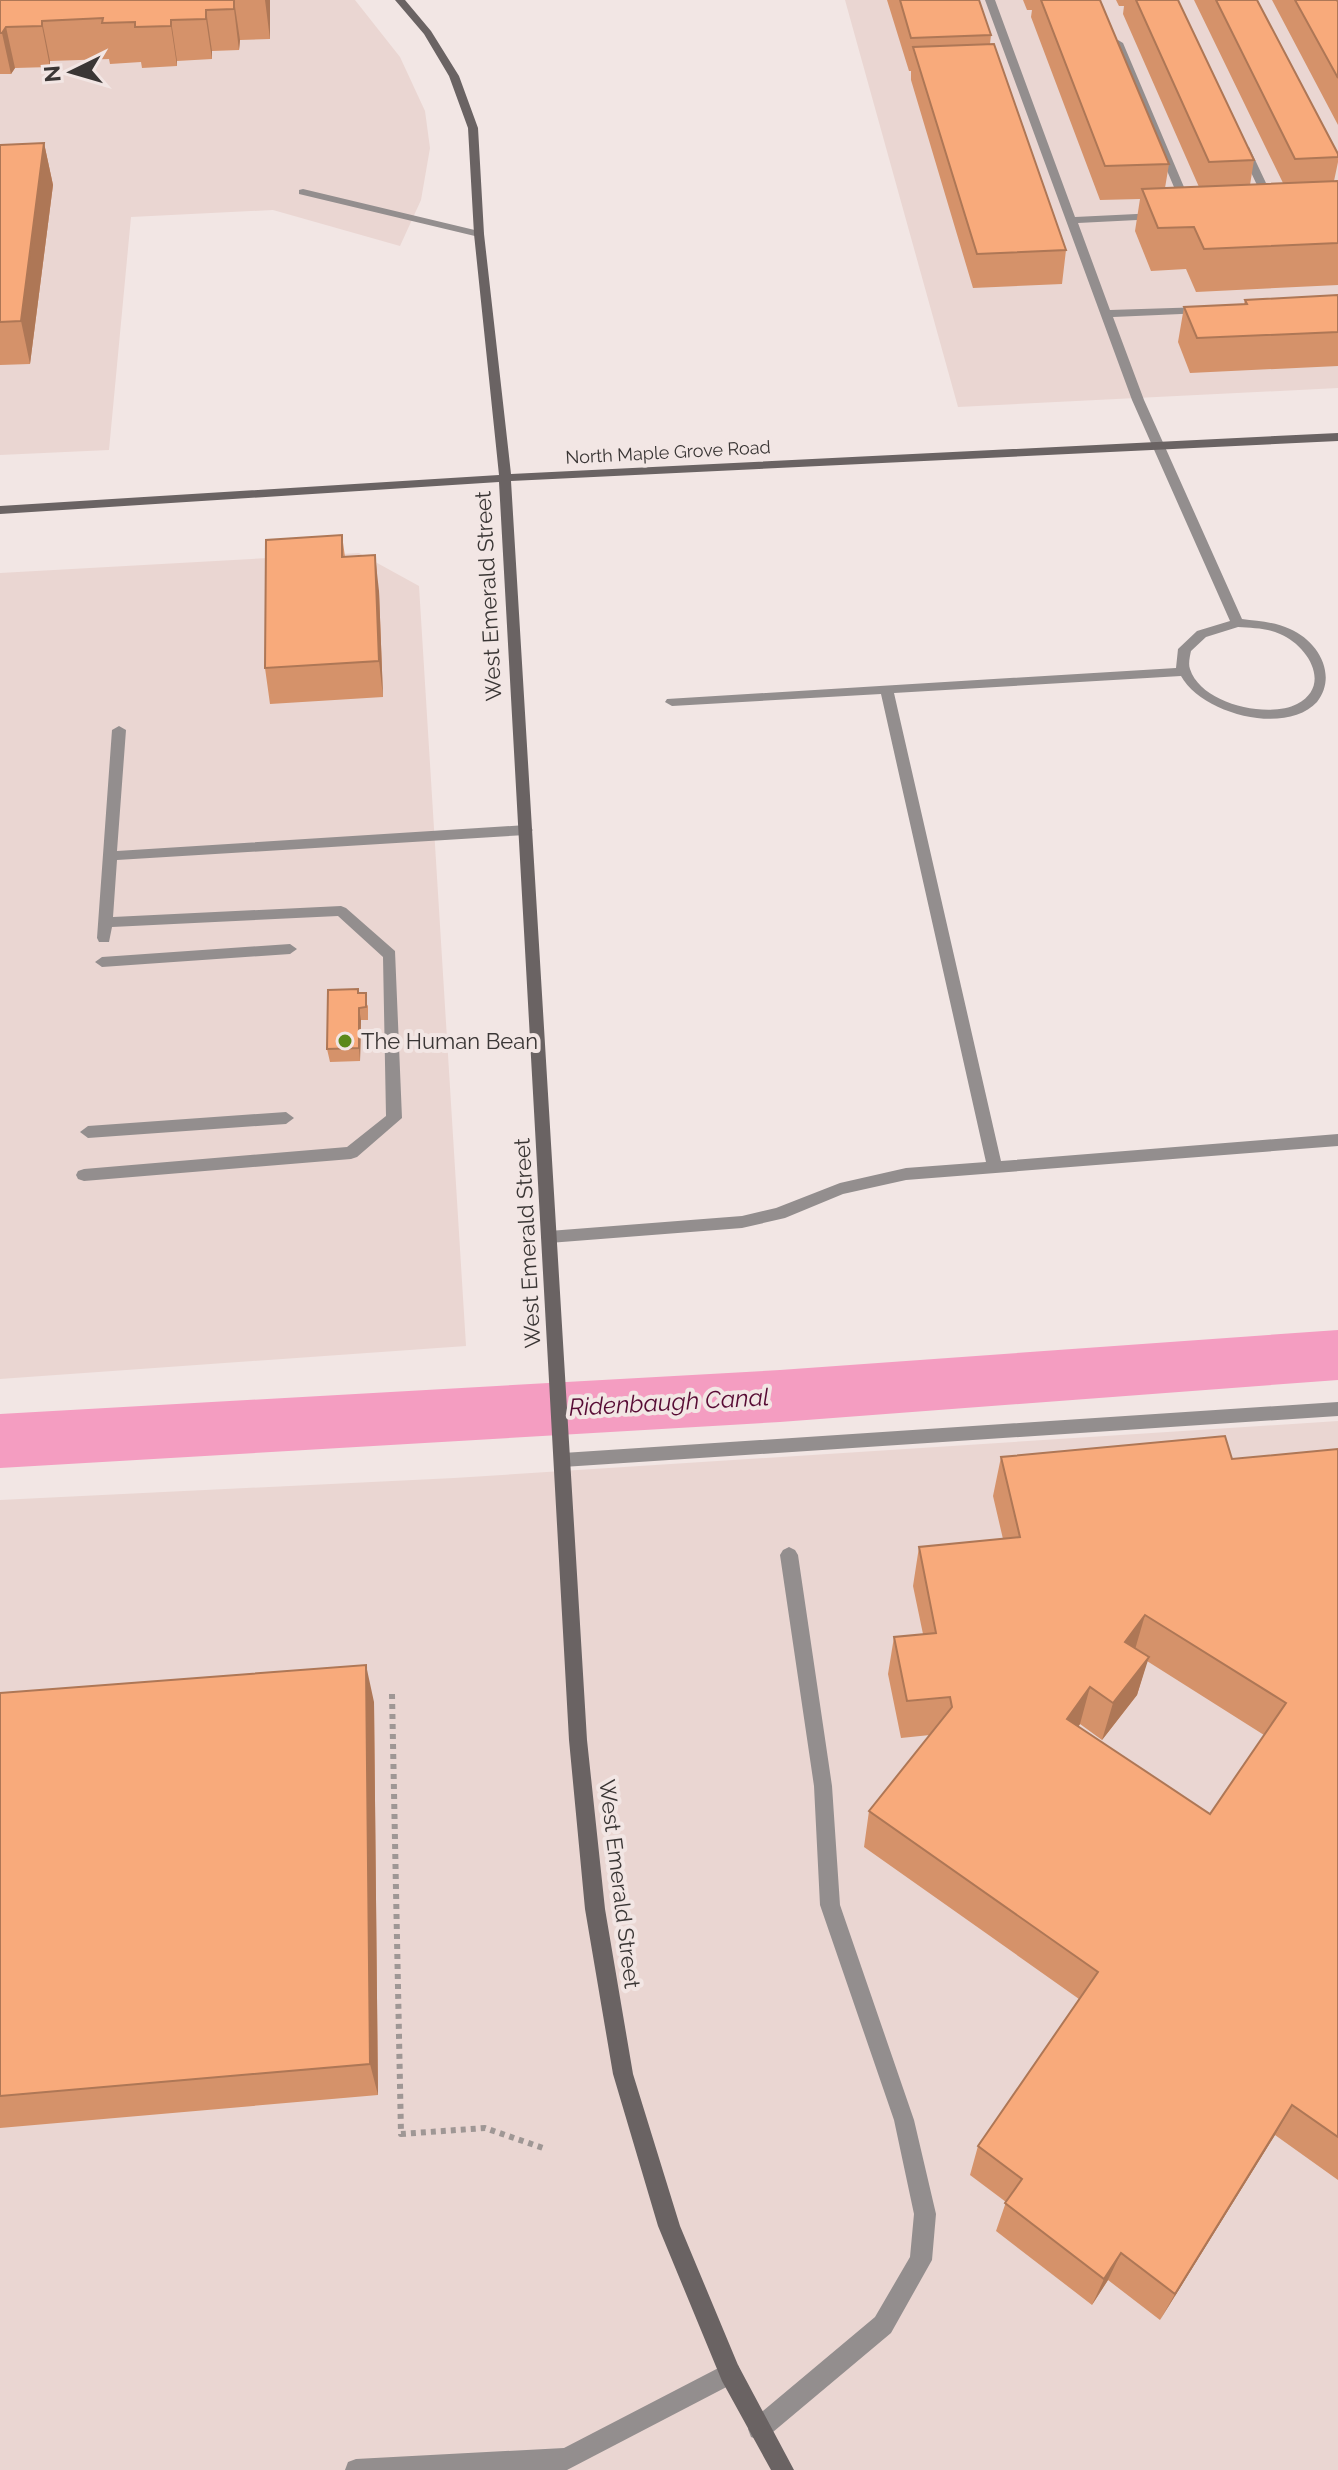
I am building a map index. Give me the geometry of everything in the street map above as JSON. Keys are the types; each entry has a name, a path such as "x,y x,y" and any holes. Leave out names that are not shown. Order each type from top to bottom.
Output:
{"main road":[{"name":"West Emerald Street","path":"400,0 428,33 454,76 473,128 479,234 505,478 580,1755 595,1909 623,2074 669,2226 730,2373 783,2470"},
{"name":"North Maple Grove Road","path":"0,510 505,478 1338,437"}],"lane":[{"path":"990,0 1138,400 1237,623"},
{"path":"1071,220 1191,214 1112,29"},
{"path":"1241,140 1274,211 1260,211"},
{"path":"303,192 479,234"},
{"path":"1106,314 1214,309"},
{"path":"1237,623 1284,630 1304,641 1331,663 1327,684 1318,698 1302,708 1280,714 1231,710 1209,700 1192,687 1183,672 1181,658 1187,645 1198,634 1237,623"},
{"path":"672,702 1183,672"},
{"path":"887,690 995,1167"},
{"path":"84,1175 351,1153 394,1118 390,955 341,911 105,930 119,730"},
{"path":"110,856 526,830"},
{"path":"102,962 290,949"},
{"path":"88,1132 286,1118"},
{"path":"549,1237 742,1222 779,1214 840,1189 906,1174 1338,1140"},
{"path":"562,1453 1338,1409"},
{"path":"759,2429 883,2325 921,2260 925,2214 904,2120 830,1905 823,1786 789,1555"},
{"path":"356,2470 566,2459 730,2373"}],"path":[{"path":"392,1694 401,2134 485,2128 543,2148"}],"shaded area":[{"path":"0,0 355,0 400,57 425,111 430,148 421,200 400,246 273,210 131,217 109,450 0,455"},
{"path":"845,0 1338,0 1338,388 958,407"},
{"path":"359,553 419,586 466,1346 0,1379 0,573"},
{"path":"1338,1421 1338,2470 0,2470 0,1500 454,1478"}],"building":[{"path":"0,0 234,0 234,9 206,10 206,19 171,20 171,26 135,27 135,22 102,23 103,18 42,21 42,26 6,27 0,33"},
{"path":"900,0 979,0 991,35 911,38"},
{"path":"1041,0 1100,0 1169,164 1105,166"},
{"path":"1136,0 1178,0 1254,160 1209,162"},
{"path":"1216,0 1257,0 1338,157 1295,159"},
{"path":"1295,0 1337,0 1338,78"},
{"path":"994,44 1066,250 977,254 913,47"},
{"path":"44,143 21,321 0,322 0,145"},
{"path":"1338,181 1338,243 1204,249 1194,227 1158,228 1142,189"},
{"path":"1338,295 1338,332 1197,338 1184,307 1247,304 1245,300"},
{"path":"342,535 342,557 375,555 379,661 265,668 266,540"},
{"name":"The Human Bean","path":"358,989 358,993 366,993 366,1007 359,1008 359,1048 327,1049 328,990"},
{"path":"1225,1436 1232,1459 1338,1449 1338,2137 1292,2105 1175,2294 1121,2253 1104,2279 1005,2203 1022,2179 978,2146 1098,1972 869,1811 952,1707 950,1697 907,1701 894,1637 936,1633 919,1547 1020,1537 1001,1457","holes":["1145,1615 1286,1703 1210,1814 1067,1719 1090,1687 1113,1703 1149,1657 1125,1642"]},
{"path":"366,1665 370,2064 0,2096 0,1693"}],"waterway":[{"name":"Ridenbaugh Canal","path":"0,1441 780,1396 1338,1355"}],"place":[{"name":"The Human Bean","path":"345,1041"}]}
